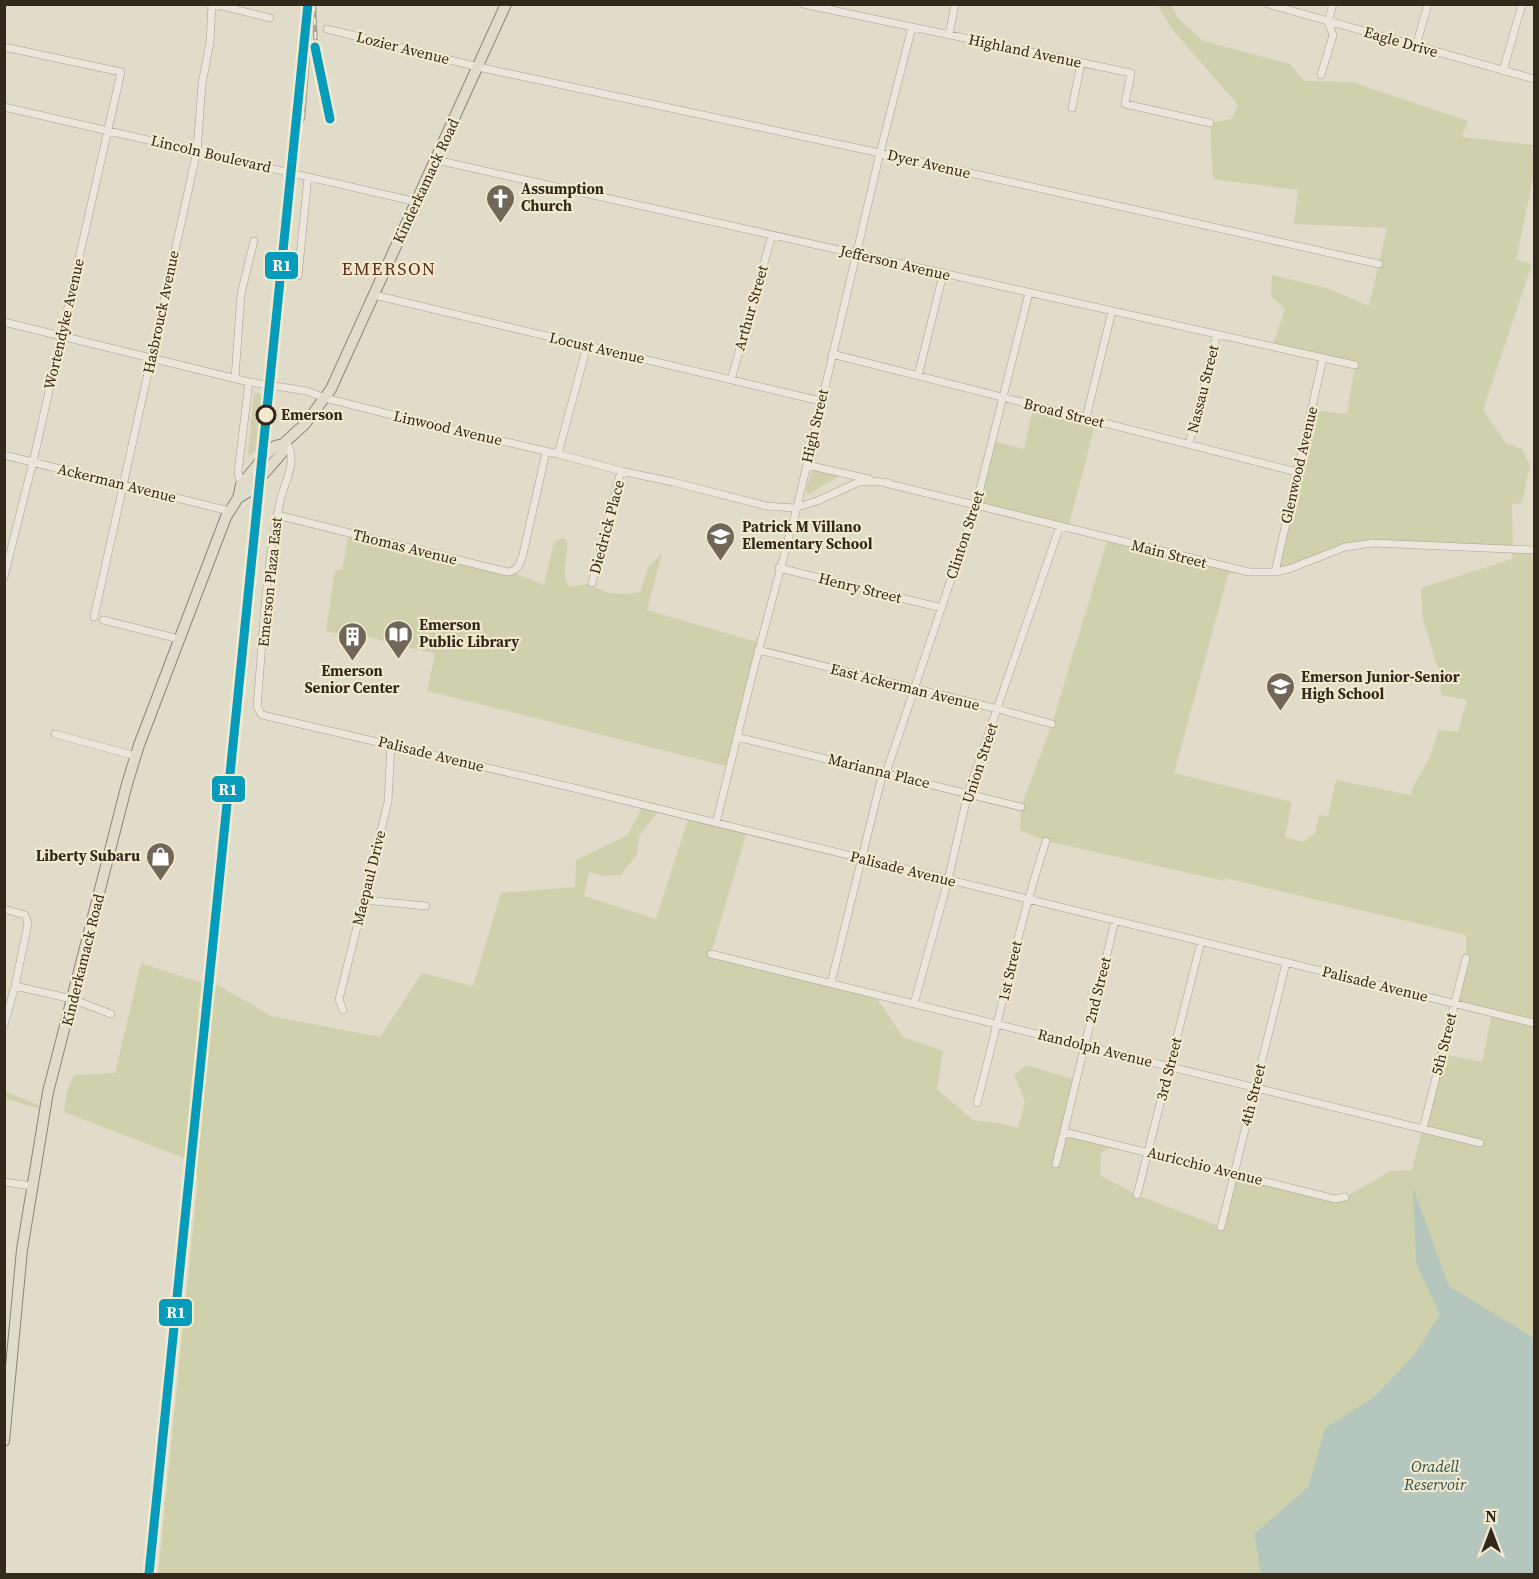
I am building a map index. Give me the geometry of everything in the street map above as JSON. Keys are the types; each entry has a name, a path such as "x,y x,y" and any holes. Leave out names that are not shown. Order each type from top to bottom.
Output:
{"main road":[{"name":"Kinderkamack Road","path":"4,1441 22,1250 48,1092 136,756 179,639 229,511 238,498 241,485 275,446 285,443 305,424 325,398 506,4"},
{"name":"Kinderkamack Road","path":"238,498 248,492 282,453 285,443"}],"street":[{"path":"213,4 270,18"},
{"name":"Hasbrouck Avenue","path":"94,617 196,151 213,4"},
{"name":"Highland Avenue","path":"804,4 1131,73 1125,104 1210,123"},
{"path":"949,35 955,4"},
{"name":"Eagle Drive","path":"1268,4 1534,79"},
{"path":"1321,75 1333,35 1328,21 1333,4"},
{"path":"1416,46 1428,4"},
{"path":"1503,70 1522,4"},
{"name":"High Street","path":"716,823 779,568 797,507 820,401 912,27"},
{"name":"Lozier Avenue","path":"327,29 478,67"},
{"name":"Wortendyke Avenue","path":"4,47 121,72 33,462 4,577"},
{"path":"1072,108 1081,63"},
{"name":"Dyer Avenue","path":"478,67 880,153 1379,264"},
{"name":"Lincoln Boulevard","path":"4,107 417,202"},
{"name":"Jefferson Avenue","path":"436,159 1355,365"},
{"path":"298,276 308,177"},
{"name":"Arthur Street","path":"731,380 772,235"},
{"path":"235,378 241,294 254,241"},
{"path":"918,376 943,274"},
{"name":"Clinton Street","path":"831,983 884,773 976,505 1029,293"},
{"name":"Locust Avenue","path":"374,295 820,401"},
{"path":"1086,418 1112,311"},
{"name":"Linwood Avenue","path":"4,322 249,382 307,391 325,398 673,482 758,505 780,508 797,507 817,501 859,482 889,483"},
{"name":"Nassau Street","path":"1189,444 1217,334"},
{"path":"558,454 587,346"},
{"name":"Broad Street","path":"832,354 1297,472"},
{"name":"Glenwood Avenue","path":"1275,572 1323,358"},
{"path":"241,485 238,472 249,382"},
{"name":"Emerson Plaza East","path":"271,717 262,714 257,707 277,515 292,462 291,449 285,443"},
{"name":"Thomas Avenue","path":"277,515 507,572 517,568 523,554 546,452"},
{"name":"Ackerman Avenue","path":"4,455 229,511"},
{"name":"Main Street","path":"807,465 889,483 1237,571 1275,572 1303,565 1345,547 1373,543 1534,550"},
{"name":"Diedrick Place","path":"592,583 621,471"},
{"name":"Union Street","path":"914,1004 948,880 968,793 1059,526"},
{"name":"Henry Street","path":"779,568 942,608"},
{"path":"103,620 179,639"},
{"name":"East Ackerman Avenue","path":"758,650 1052,724"},
{"name":"Palisade Avenue","path":"271,717 1534,1023"},
{"path":"55,734 136,756"},
{"name":"Marianna Place","path":"737,736 1021,807"},
{"name":"Maepaul Drive","path":"343,1010 339,999 387,802 390,744"},
{"name":"1st Street","path":"976,1103 998,1024 1027,899 1046,841"},
{"path":"364,900 426,906"},
{"path":"4,909 25,915 28,924 15,987 4,1025"},
{"name":"2nd Street","path":"1056,1164 1115,921"},
{"name":"3rd Street","path":"1137,1195 1201,942"},
{"name":"Randolph Avenue","path":"711,954 1480,1143"},
{"name":"5th Street","path":"1423,1129 1466,958"},
{"name":"4th Street","path":"1221,1227 1286,963"},
{"path":"15,987 72,999 111,1014"},
{"name":"Auricchio Avenue","path":"1064,1132 1335,1199 1345,1197"},
{"path":"4,1182 31,1186"}],"green space":[{"path":"1158,5 1172,5 1177,17 1203,41 1290,64 1304,81 1352,82 1468,121 1462,137 1534,145 1534,174 1516,260 1532,264 1483,410 1506,443 1522,449 1530,465 1522,503 1512,504 1513,549 1534,550 1534,1338 1449,1286 1414,1190 1416,1264 1440,1314 1414,1355 1375,1396 1325,1428 1308,1487 1254,1534 1261,1574 158,1574 198,1178 184,1158 64,1112 67,1092 74,1075 115,1073 141,963 205,984 218,985 271,1016 380,1037 422,973 473,986 501,893 575,887 576,860 628,835 643,805 660,809 639,836 637,854 621,875 605,876 589,872 584,896 656,919 689,816 747,831 711,954 874,994 903,1037 943,1051 937,1089 973,1120 1018,1128 1025,1101 1014,1075 1026,1065 1076,1080 1064,1132 1116,1145 1101,1153 1100,1175 1137,1195 1221,1227 1234,1174 1335,1199 1345,1197 1391,1171 1412,1170 1442,1054 1482,1062 1492,1013 1454,1003 1466,958 1466,935 1225,878 1225,881 1046,841 1020,830 1021,807 1052,724 1108,538 1237,571 1228,575 1174,773 1292,802 1285,837 1303,842 1315,833 1319,815 1328,816 1336,780 1410,795 1429,759 1439,730 1458,732 1467,700 1441,695 1440,675 1423,619 1421,588 1512,559 1512,550 1359,544 1275,572 1311,410 1347,414 1355,365 1272,347 1285,309 1271,296 1272,275 1327,288 1369,306 1387,228 1294,224 1298,190 1213,179 1210,123 1232,119 1238,105 1171,28"},
{"path":"254,393 262,394 256,450 251,455 248,454"},
{"path":"1034,405 1096,421 1068,528 976,505 992,441 1024,449"},
{"path":"812,469 839,476 808,495 806,490"},
{"path":"349,534 513,572 544,585 554,542 562,538 566,540 567,546 565,577 570,587 587,584 609,593 640,592 648,568 662,553 647,610 760,643 730,767 427,691 435,654 365,636 359,638 326,631 335,570 342,570"},
{"path":"4,1091 46,1108 45,1111 5,1098"}],"water":[{"name":"Oradell Reservoir","path":"1413,1187 1449,1286 1534,1338 1534,1574 1261,1574 1254,1534 1308,1487 1325,1428 1375,1396 1414,1355 1440,1314 1416,1264"}],"railway":[{"path":"314,4 316,53 330,119"},
{"path":"303,119 309,43"}],"transit line":[{"name":"R1","path":"149,1574 308,4"},
{"name":"R1","path":"315,47 330,119"}],"place":[{"name":"Assumption Church","path":"500,224"},
{"name":"Emerson","path":"266,415"},
{"name":"Patrick M Villano Elementary School","path":"721,562"},
{"name":"Emerson Public Library","path":"398,660"},
{"name":"Emerson Senior Center","path":"352,662"},
{"name":"Emerson Junior-Senior High School","path":"1280,712"},
{"name":"Liberty Subaru","path":"161,882"}],"district":[{"name":"EMERSON","path":"389,269"}]}
